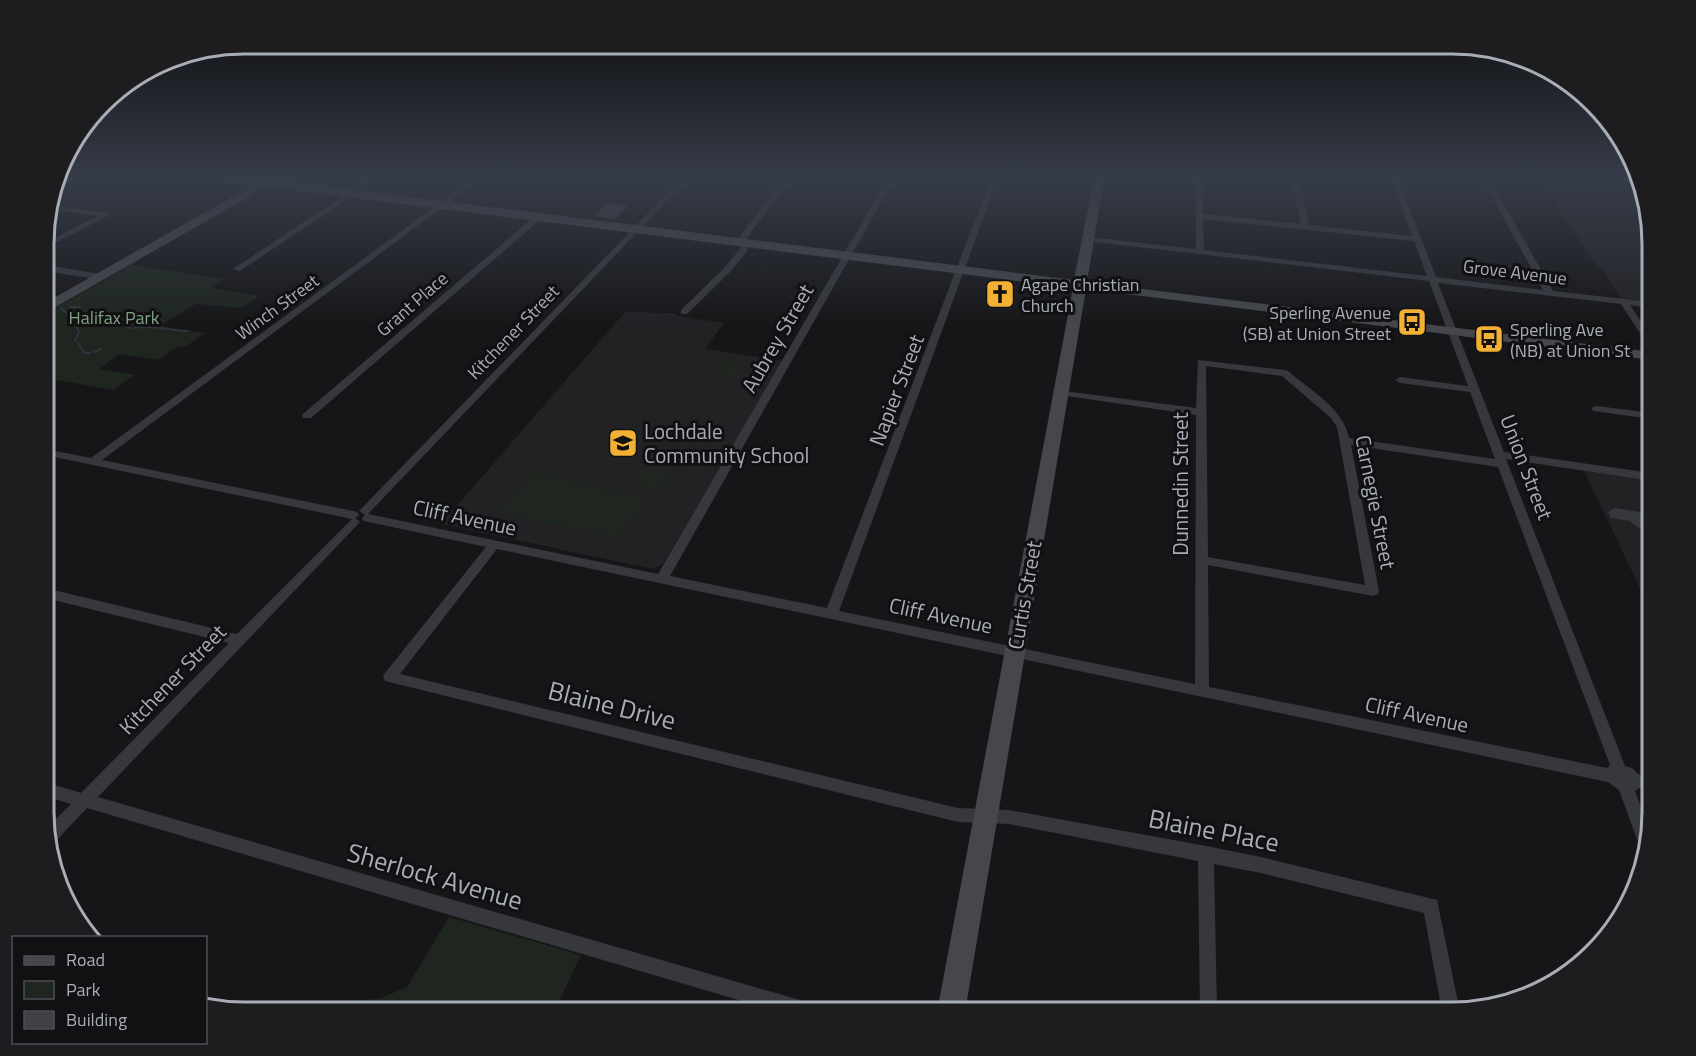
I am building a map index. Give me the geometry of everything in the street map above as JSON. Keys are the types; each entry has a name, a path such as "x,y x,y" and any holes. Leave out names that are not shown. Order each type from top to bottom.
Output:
{"street":[{"path":"54,241 82,227"},
{"path":"54,304 188,227"},
{"path":"237,269 302,227"},
{"name":"Winch Street","path":"94,461 413,227"},
{"name":"Grant Place","path":"307,416 527,227"},
{"path":"615,227 1642,355"},
{"name":"Kitchener Street","path":"55,830 640,227"},
{"path":"684,312 727,270 744,249 743,238 751,227"},
{"name":"Aubrey Street","path":"661,580 863,227"},
{"name":"Napier Street","path":"831,614 977,227"},
{"name":"Curtis Street","path":"953,1002 1090,227"},
{"path":"1200,227 1200,252"},
{"path":"1308,227 1417,239"},
{"name":"Union Street","path":"1413,227 1501,459 1616,773"},
{"path":"1513,227 1549,292"},
{"name":"Grove Avenue","path":"1088,239 1642,304"},
{"path":"54,269 101,277"},
{"path":"1623,301 1642,330"},
{"name":"Dunnedin Street","path":"1202,691 1201,362 1285,373"},
{"name":"Carnegie Street","path":"1202,560 1373,591 1342,427 1335,416 1285,373"},
{"path":"1400,380 1475,390"},
{"path":"1060,392 1200,412"},
{"path":"1597,409 1642,415"},
{"path":"1346,441 1642,476"},
{"name":"Cliff Avenue","path":"54,454 1202,691 1616,773"},
{"path":"1642,516 1614,512 1615,515 1633,518 1642,524"},
{"name":"Blaine Drive","path":"494,545 390,677 947,812 985,816"},
{"path":"54,595 239,640"},
{"path":"1616,773 1630,775 1642,826"},
{"path":"1630,783 1642,784"},
{"name":"Sherlock Avenue","path":"54,792 776,1002"},
{"name":"Blaine Place","path":"985,816 1009,817 1261,864 1431,906 1449,1002"},
{"path":"1206,854 1208,1002"}],"shaded area":[{"path":"1571,227 1641,227 1642,300 1621,298 1603,271 1598,268"},
{"name":"Lochdale Community School","path":"625,312 672,313 678,316 724,323 705,349 783,361 663,564 653,569 441,524"},
{"path":"1584,471 1642,480 1642,593"}],"green space":[{"name":"Halifax Park","path":"131,265 224,279 210,288 259,296 242,308 196,304 160,326 205,333 185,347 179,346 158,360 120,354 99,369 135,375 113,390 54,380 54,309"},
{"path":"715,360 743,364 735,377 724,376 713,365"},
{"path":"654,467 671,480 652,491 635,477"},
{"path":"533,472 646,499 620,537 498,513"},
{"path":"449,917 581,955 559,1002 347,1002 381,998 407,987"}],"building":[{"name":"Agape Christian Church","path":"991,285 1014,287 1008,305 986,302"}],"waterway":[{"path":"70,307 80,307"},
{"path":"61,308 73,319"},
{"path":"90,316 90,319 111,324"},
{"path":"73,319 85,317"},
{"path":"73,319 79,332 75,341"},
{"path":"115,324 122,326"},
{"path":"126,327 130,328"},
{"path":"135,328 188,331"},
{"path":"78,343 84,353 90,353"},
{"path":"94,352 101,349"}],"place":[{"name":"Agape Christian Church","path":"1000,294"},
{"name":"Sperling Avenue (SB) at Union Street","path":"1412,322"},
{"name":"Sperling Ave (NB) at Union St","path":"1489,339"},
{"name":"Lochdale Community School","path":"623,443"}]}
